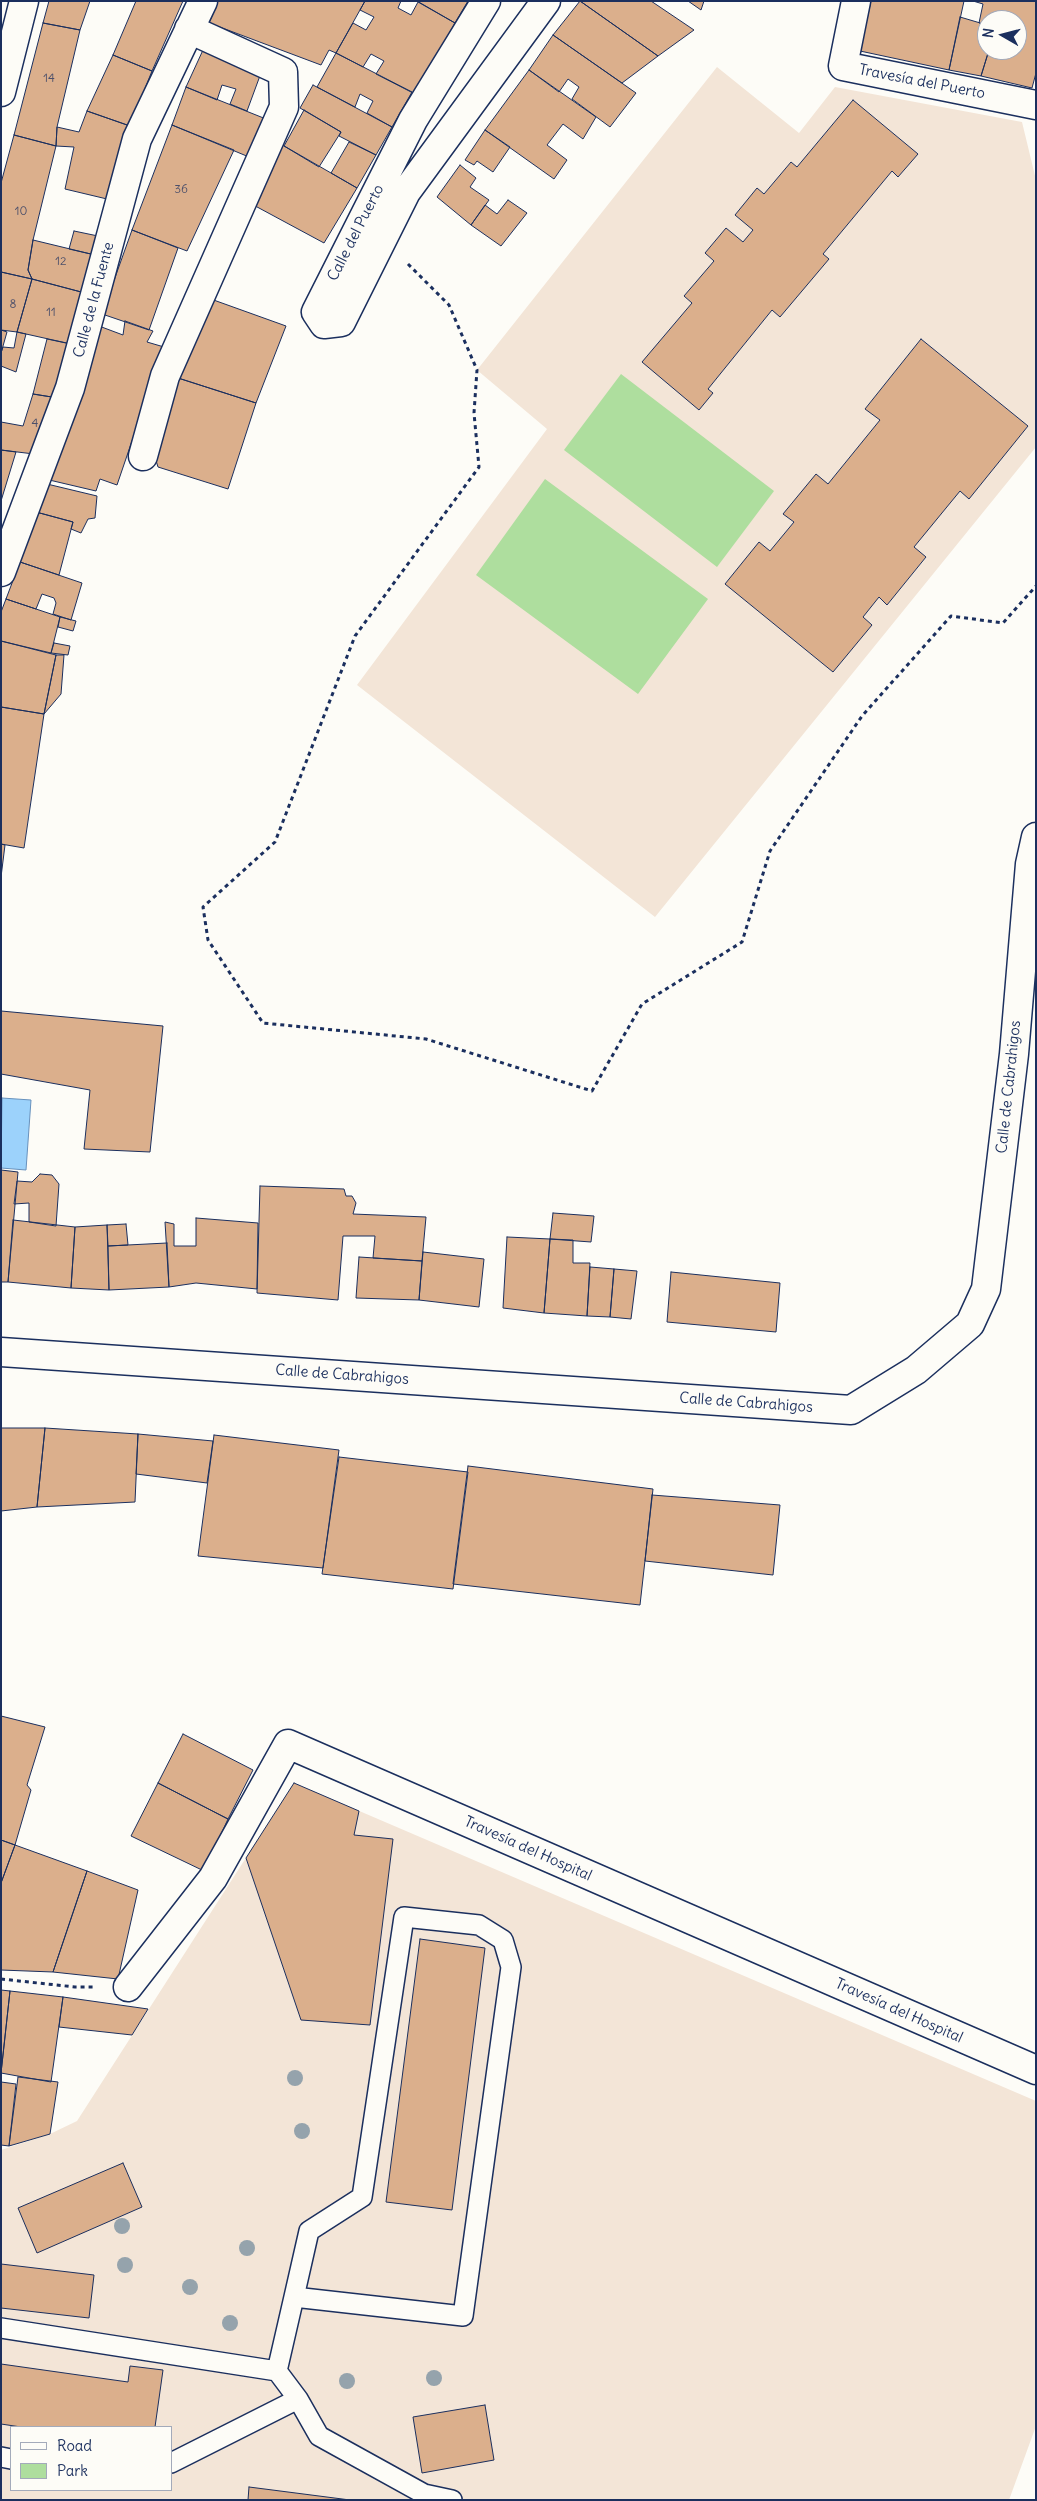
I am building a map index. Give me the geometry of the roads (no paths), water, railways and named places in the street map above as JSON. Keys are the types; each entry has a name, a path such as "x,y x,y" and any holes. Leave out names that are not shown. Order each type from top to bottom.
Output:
{"street":[{"path":"1,92 24,1"},
{"name":"Calle de la Fuente","path":"1,572 70,388 137,139 203,1"},
{"name":"Calle del Puerto","path":"486,1 413,120 316,312 324,324 341,322 406,192 546,1"},
{"name":"Travesía del Puerto","path":"856,1 843,66 1036,104"},
{"path":"143,456 165,376 284,107 283,72 189,29"},
{"name":"Calle de Cabrahigos","path":"1,1352 851,1410 916,1370 970,1324 986,1290 1014,1054 1030,864 1036,837"},
{"name":"Travesía del Hospital","path":"128,1987 213,1878 288,1744 1036,2070"}],"lane":[{"path":"277,2371 308,2231 362,2197 404,1917 479,1925 503,1940 511,1967 463,2316 294,2297"},
{"path":"1,2328 277,2371 298,2399 319,2436 424,2494 452,2500"},
{"path":"172,2462 298,2399"}],"water":[{"path":"2,1098 31,1100 26,1170 1,1168"}]}
